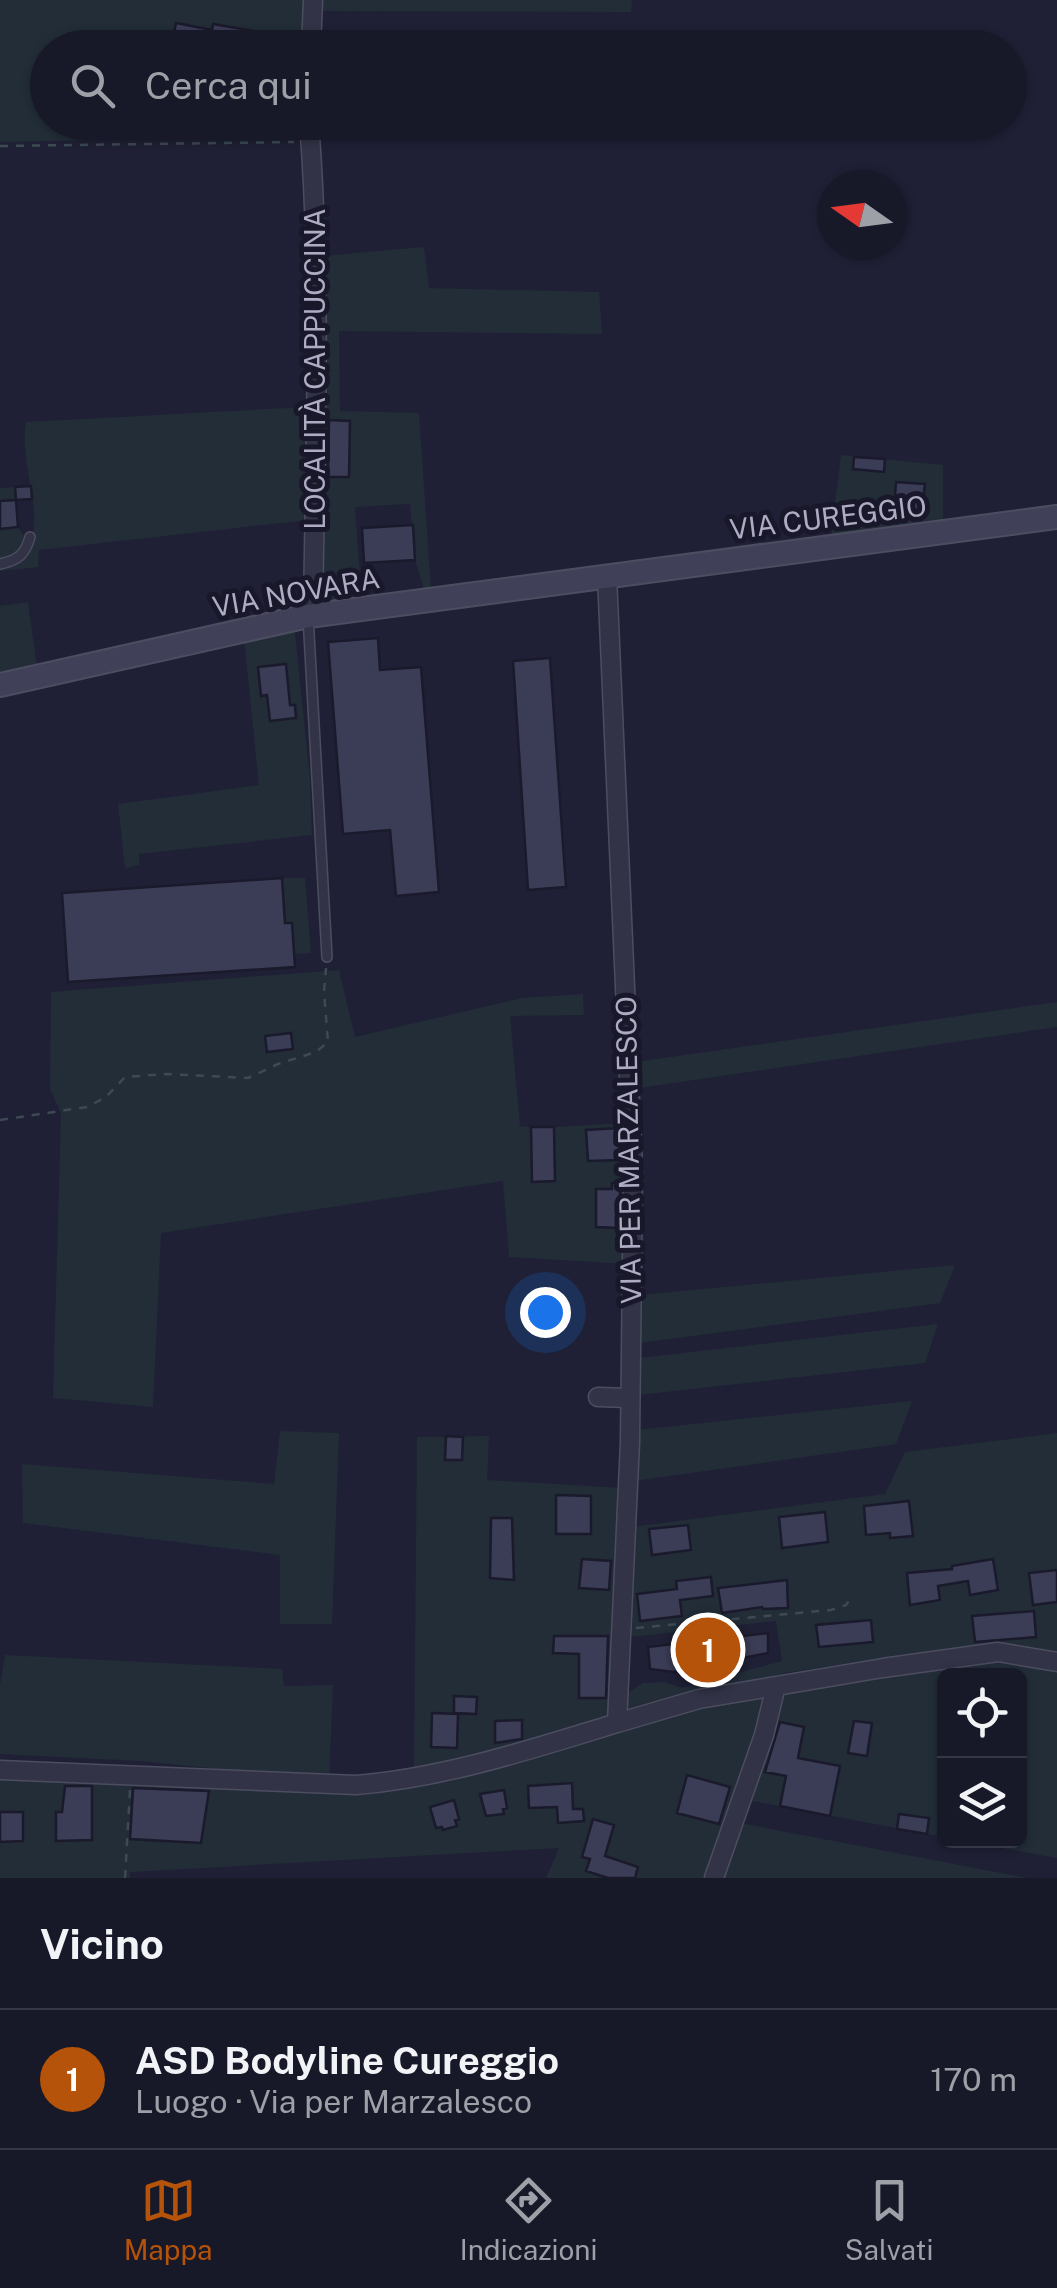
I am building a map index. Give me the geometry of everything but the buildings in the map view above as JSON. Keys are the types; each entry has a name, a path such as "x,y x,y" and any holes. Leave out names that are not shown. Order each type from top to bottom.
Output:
{"main road":[{"name":"VIA CUREGGIO","path":"606,576 1057,517"},
{"name":"VIA NOVARA","path":"0,686 310,616 606,576"}],"street":[{"path":"311,30 312,0"},
{"name":"LOCALITÀ CAPPUCCINA","path":"310,140 317,272 310,616"},
{"name":"VIA PER MARZALESCO","path":"606,576 633,1169 630,1398 618,1724"},
{"path":"598,1397 630,1398"},
{"path":"0,1770 319,1784 398,1781 527,1750 699,1700 776,1686 998,1652 1057,1662"},
{"path":"714,1878 764,1735 776,1686"}],"lane":[{"path":"0,564 26,552 30,537"},
{"path":"310,616 328,957"}],"path":[{"path":"0,146 133,140"},
{"path":"0,1120 87,1106 106,1097 125,1077 167,1074 248,1078 316,1052 328,1042 324,992 328,957"},
{"path":"622,1621 643,1628 831,1610 846,1605 852,1596"},
{"path":"125,1878 132,1775"}],"shaded area":[{"path":"0,0 309,0 307,30 30,30 30,140 102,140 0,142"},
{"path":"316,0 632,0 631,12 316,11"},
{"path":"424,247 429,288 599,292 602,334 339,331 340,411 419,413 431,590 424,589 415,560 410,504 355,507 360,576 346,587 351,601 319,605 322,256"},
{"path":"307,407 308,520 39,550 38,567 0,571 0,567 23,560 34,527 26,422"},
{"path":"841,455 943,465 943,523 831,537"},
{"path":"15,487 18,527 24,536 16,555 0,560 0,488"},
{"path":"28,602 37,667 0,675 0,606"},
{"path":"290,628 295,633 312,835 139,854 139,865 125,868 118,804 259,785 244,637"},
{"path":"282,878 305,878 311,953 294,954 292,924 285,923"},
{"path":"339,970 355,1037 522,998 583,994 584,1015 510,1016 520,1126 531,1127 533,1182 555,1181 554,1127 627,1123 629,1264 509,1257 503,1181 161,1233 153,1407 53,1398 61,1113 50,1089 51,992"},
{"path":"1057,1002 1057,1027 639,1088 635,1062"},
{"path":"955,1265 940,1303 639,1343 640,1295"},
{"path":"938,1324 925,1363 638,1395 639,1358"},
{"path":"912,1401 896,1444 634,1481 636,1430"},
{"path":"280,1431 339,1433 332,1624 280,1624 280,1555 23,1523 22,1464 274,1484"},
{"path":"1057,1433 1057,1655 1001,1645 864,1661 785,1673 625,1711 626,1694 643,1683 664,1682 682,1688 782,1661 776,1621 630,1637 627,1626 632,1527 885,1494 905,1452"},
{"path":"489,1436 487,1480 622,1488 611,1714 517,1745 414,1770 417,1437"},
{"path":"5,1655 282,1669 284,1686 333,1685 329,1780 140,1761 0,1754 0,1685"},
{"path":"1000,1657 1057,1667 1057,1858 1001,1848 1027,1848 1027,1668 937,1668 937,1836 747,1800 740,1823 1027,1878 546,1878 559,1848 130,1872 130,1878 0,1878 0,1775 364,1791 704,1702"}],"place":[{"name":"ASD Bodyline Cureggio","path":"708,1650"}]}
